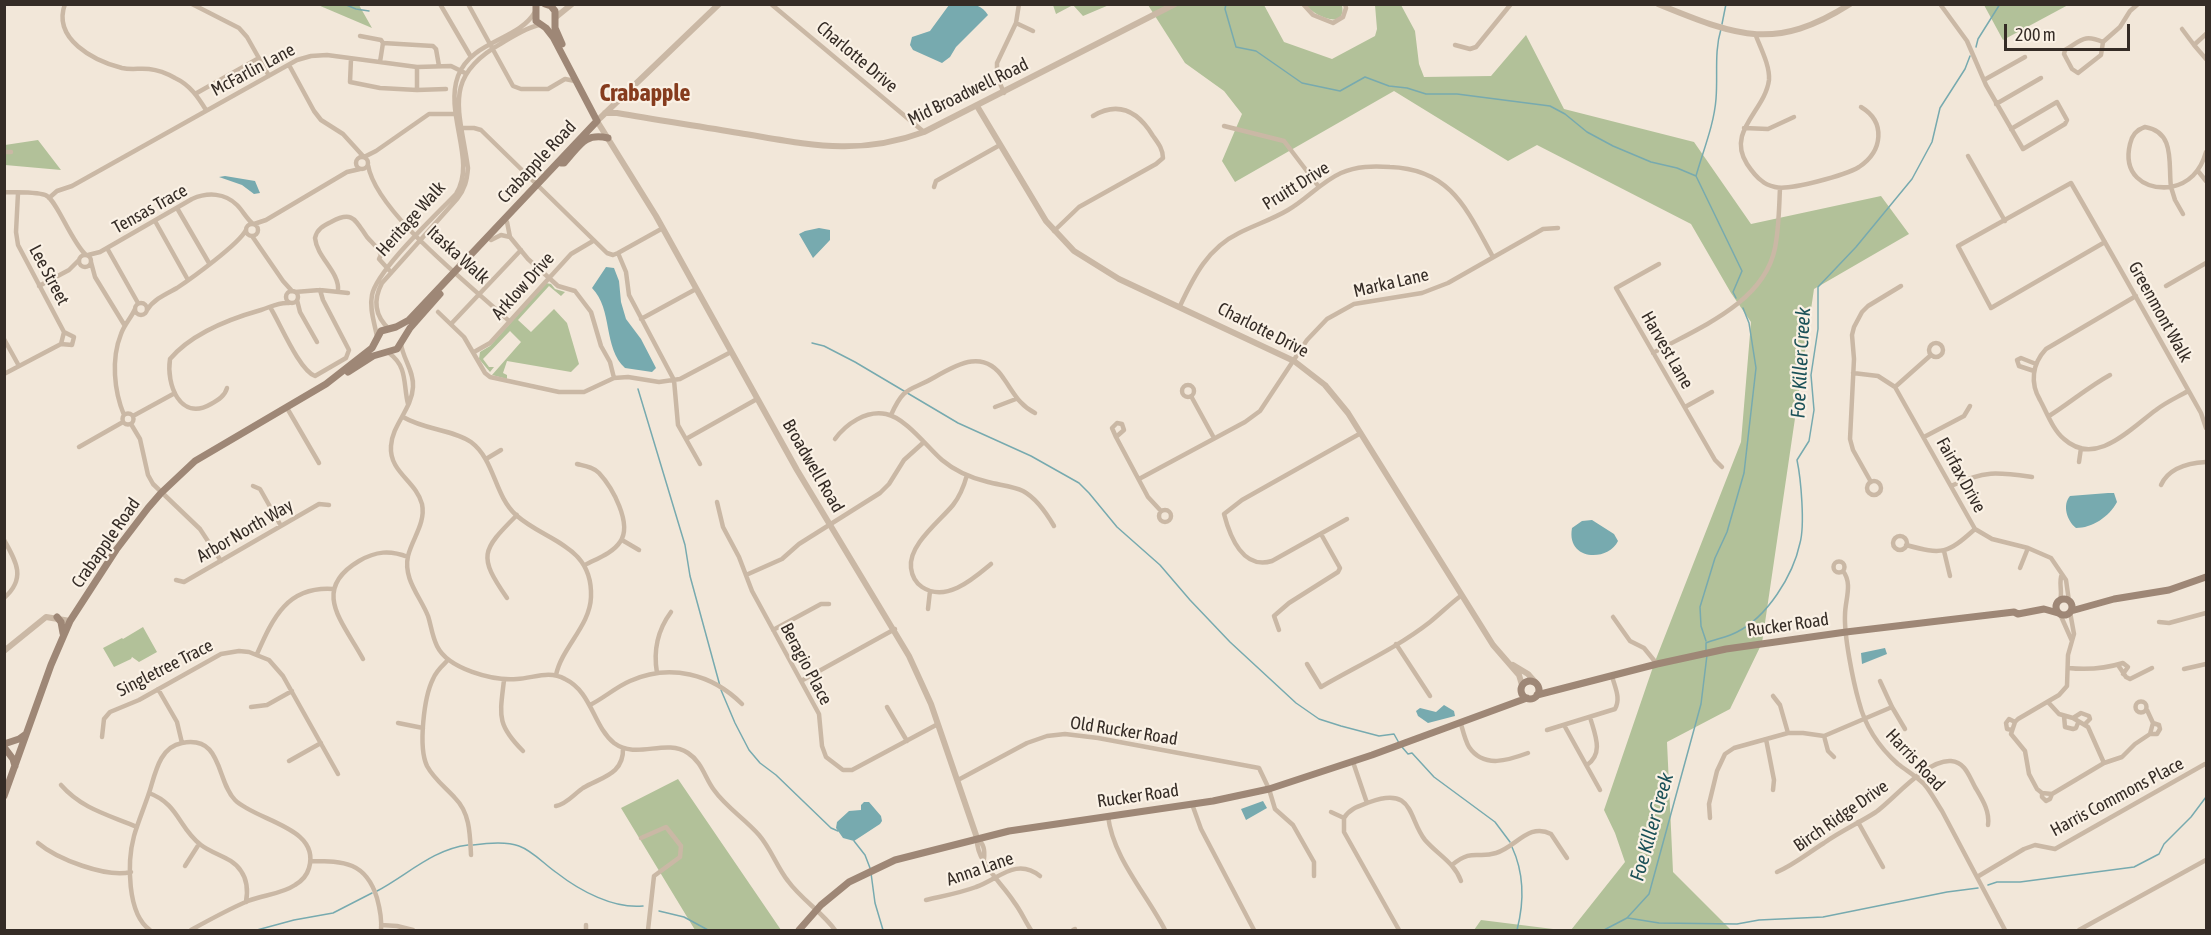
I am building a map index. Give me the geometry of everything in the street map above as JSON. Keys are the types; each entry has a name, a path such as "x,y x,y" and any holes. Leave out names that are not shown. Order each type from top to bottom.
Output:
{"main road":[{"path":"577,83 556,31 556,19 547,5 539,6 534,10 535,19 553,37 566,65 597,121"},
{"path":"542,26 550,25 556,19"},
{"name":"Crabapple Road","path":"401,343 414,322 457,272 491,240 597,121"},
{"name":"Crabapple Road","path":"390,329 409,320 457,272 597,121"},
{"path":"561,163 564,163 588,138 595,136 608,138"},
{"path":"390,329 398,332 401,343 397,350 388,353 380,349 377,339 381,331 390,329"},
{"name":"Crabapple Road","path":"327,384 368,351 377,339"},
{"name":"Crabapple Road","path":"4,796 70,621 116,550 161,493 195,460 373,357 388,353"},
{"path":"2114,599 2104,598 2081,603 2064,599 2059,601 2056,607 2059,613 2066,615 2114,599 2169,590 2206,577"},
{"name":"Rucker Road","path":"2014,612 2018,609 2059,601"},
{"path":"2070,602 2070,612"},
{"name":"Rucker Road","path":"1537,696 1657,664 1713,652 1846,632 2014,612 2018,614 2044,609 2059,613"},
{"path":"57,617 63,627 63,635"},
{"path":"1527,681 1536,683 1539,691 1537,696 1527,698 1521,693 1521,686 1527,681"},
{"name":"Rucker Road","path":"1536,683 1547,687 1568,687"},
{"name":"Rucker Road","path":"1496,710 1510,701 1521,686"},
{"name":"Rucker Road","path":"799,930 816,910 849,882 881,866 1009,831 1192,804 1269,789 1461,724 1527,698"},
{"path":"15,767 14,759 5,745 26,734"}],"street":[{"path":"65,4 62,12 63,24 75,45 113,65 152,69 180,80 195,93 206,110"},
{"path":"192,4 239,28 247,36 269,76"},
{"path":"441,4 471,57"},
{"path":"468,4 513,86 520,89 548,88 564,79 577,83"},
{"path":"547,5 566,4"},
{"path":"556,19 572,4"},
{"path":"597,121 718,4"},
{"name":"Charlotte Drive","path":"771,4 924,132"},
{"path":"1004,93 997,76 997,63 1016,23 1019,4"},
{"name":"Mid Broadwell Road","path":"605,113 834,147 881,145 924,132 1175,4"},
{"path":"1303,4 1313,15 1333,23 1343,17 1345,4"},
{"path":"1455,45 1470,49 1476,47 1511,4"},
{"path":"1658,4 1721,29 1756,36 1798,30 1850,4"},
{"path":"1940,4 1967,41 1996,105 2023,149 2065,124 2067,120 2056,102 2011,129"},
{"path":"2103,42 2085,37 2065,50 2064,54 2072,69 2078,73 2101,56 2103,42 2120,27 2130,11 2138,4"},
{"name":"Heritage Walk","path":"463,72 491,46 525,24 534,10"},
{"path":"1016,23 1033,31"},
{"name":"Heritage Walk","path":"377,339 372,313 372,295 378,279 464,190 468,168 457,114 463,72 471,57 530,28 542,26"},
{"path":"2182,28 2206,59"},
{"path":"2194,45 2206,34"},
{"path":"360,36 381,40 383,43 435,46 439,66"},
{"path":"1756,36 1769,77 1761,103 1744,128 1740,145 1744,158 1764,183 1780,188 1800,186 1855,169 1865,162 1876,146 1878,129 1874,117 1861,107"},
{"path":"380,62 383,43"},
{"name":"McFarlin Lane","path":"49,198 57,190 72,186 206,110 289,65 311,56 327,55 417,67 451,66 463,72"},
{"path":"1984,80 2025,57"},
{"path":"195,93 259,58"},
{"path":"351,59 350,82 380,88 446,89"},
{"path":"289,65 321,120 343,134 368,164"},
{"path":"564,79 566,65"},
{"path":"417,67 417,90"},
{"path":"1996,105 2041,78"},
{"path":"616,102 617,113"},
{"name":"Charlotte Drive","path":"977,106 1031,198 1054,231 1074,251 1097,267 1294,360 1307,369 1337,398 1497,652 1519,675 1521,686"},
{"path":"1054,231 1079,207 1163,158 1162,150 1146,125 1134,114 1115,110 1093,116"},
{"path":"239,240 246,229 266,220 347,172 363,157 376,151 429,114 457,114"},
{"path":"1744,128 1767,129 1794,117"},
{"name":"Broadwell Road","path":"597,121 663,228 757,399 830,524 895,629 921,679 977,838"},
{"path":"1224,126 1284,141 1319,187"},
{"path":"459,128 481,130 607,253 613,255 618,253 663,228"},
{"path":"2183,214 2171,187 2170,161 2162,135 2151,128 2139,129 2131,139 2127,161 2137,178 2148,184 2171,187 2184,183 2198,171 2206,152"},
{"path":"934,187 936,181 1000,145"},
{"path":"354,148 356,162"},
{"path":"347,172 361,169 368,164 376,151"},
{"path":"1968,156 2005,221"},
{"name":"Itaska Walk","path":"356,162 371,178 393,213 509,321"},
{"name":"Itaska Walk","path":"368,164 371,178"},
{"name":"Pruitt Drive","path":"1180,306 1197,271 1218,247 1238,233 1288,210 1339,174 1363,167 1401,167 1425,173 1443,184 1458,198 1493,257"},
{"path":"2198,171 2206,181"},
{"name":"Greenmont Walk","path":"2105,242 1991,308 1958,246 2071,183 2105,242 2136,296 2206,428"},
{"path":"1653,353 1738,304 1753,291 1774,254 1780,188"},
{"path":"4,192 43,195 49,198 77,245 91,262 94,277"},
{"name":"Lee Street","path":"18,193 17,242 64,332 72,335 74,342 70,346 61,344 64,332"},
{"name":"Tensas Trace","path":"79,259 100,252 197,197 212,194 228,198 236,204 258,231"},
{"path":"177,208 209,263"},
{"path":"243,214 246,229 260,245 283,281 294,291 300,312"},
{"path":"338,291 339,282 316,246 315,238 319,229 339,218 347,217 357,220 378,249 381,255 379,260 389,270"},
{"path":"130,319 143,314 157,299 188,280 239,240 258,231 266,220"},
{"path":"155,221 188,280"},
{"path":"507,222 510,237 520,250 558,286 575,291 591,312 614,378"},
{"name":"Marka Lane","path":"1139,479 1260,411 1315,330 1341,310 1365,301 1413,295 1432,290 1543,229 1558,228"},
{"path":"258,231 260,245"},
{"path":"491,240 501,235 510,237"},
{"name":"Arklow Drive","path":"474,352 490,343 576,249 593,241"},
{"path":"77,245 79,259 94,277 125,326"},
{"path":"107,248 147,310"},
{"path":"451,324 520,250"},
{"name":"Tensas Trace","path":"84,266 100,252"},
{"path":"618,253 626,272 629,295 674,380 676,417 700,464"},
{"path":"69,270 79,259"},
{"path":"2166,286 2206,263"},
{"name":"Harvest Lane","path":"1659,264 1616,288 1714,460 1722,467"},
{"path":"39,286 69,270 84,266"},
{"name":"Heritage Walk","path":"389,270 379,288 376,301 379,318 390,329"},
{"path":"283,281 290,303 300,312 317,342"},
{"path":"1870,482 1853,450 1850,439 1854,359 1852,335 1857,320 1868,306 1901,286"},
{"path":"641,319 696,289"},
{"path":"227,388 225,394 201,410 188,408 175,393 169,381 170,359 177,351 230,319 273,305 290,303 314,290"},
{"path":"273,305 300,362 310,374 315,376 346,358 350,350 320,290"},
{"path":"273,305 294,291 320,290 348,293"},
{"path":"2136,296 2050,346 2042,354 2034,371 2035,390 2049,416 2062,438 2081,448 2096,449 2109,445 2158,408 2188,391"},
{"path":"123,422 124,415 115,384 117,346 135,309 141,303 157,299"},
{"path":"135,309 139,314"},
{"path":"438,312 461,333 485,373 559,392 584,392 614,378 627,377 659,382 680,379 731,352"},
{"path":"4,339 19,366"},
{"path":"401,343 413,379 412,394 404,417 392,437 391,456 398,471 418,494 423,510 408,557 408,569 411,584 427,613 437,647 448,660 467,670 504,680 546,674 556,675 577,686 607,735 623,748 638,751 673,747 693,756 715,792 760,836 788,882 835,930"},
{"path":"4,374 61,344"},
{"path":"388,353 398,360 404,371 408,404"},
{"path":"1853,373 1878,376 1895,387 1930,355"},
{"path":"2034,371 2019,366 2017,360 2021,358 2036,363"},
{"path":"891,415 898,400 912,387 929,381 953,366 971,361 984,362 995,368 1016,399 1026,409 1035,413"},
{"path":"2049,416 2068,405 2090,386 2110,375"},
{"name":"Fairfax Drive","path":"1895,387 1976,529 1992,539 2028,548 2051,558 2062,574"},
{"path":"1685,407 1712,392"},
{"path":"133,416 175,393"},
{"path":"1191,396 1214,438"},
{"path":"686,439 757,399"},
{"path":"995,407 1016,399"},
{"path":"1924,437 1964,416 1970,406"},
{"path":"287,408 319,463"},
{"path":"124,415 128,413 133,416"},
{"path":"835,440 841,431 862,417 874,413 891,415 947,464 967,475 1026,493 1054,526"},
{"path":"131,424 134,420 133,416"},
{"path":"404,417 423,427 463,437 477,447 486,459 501,495 517,516 563,543 585,565 591,586 589,609 562,657 556,675"},
{"path":"123,422 127,425 131,424"},
{"path":"79,447 123,422"},
{"path":"131,424 140,439 148,475 161,493 200,529 221,561"},
{"path":"1347,519 1272,561 1262,564 1254,563 1240,551 1228,528 1224,514 1242,500 1361,433"},
{"path":"1116,437 1148,497 1161,511"},
{"path":"746,575 782,559 799,544 884,489 904,460 924,442"},
{"path":"2079,462 2081,448"},
{"path":"486,459 501,450"},
{"path":"2161,485 2168,475 2181,466 2206,462"},
{"path":"577,464 594,469 600,474 624,517 625,532 622,540 614,548 585,565"},
{"path":"1951,486 1971,477 1988,473 2001,472 2032,477"},
{"path":"967,475 963,489 953,505 918,545 912,556 911,568 915,580 930,591 942,593 954,590 992,564"},
{"path":"253,486 260,489 282,526"},
{"name":"Beragio Place","path":"717,502 723,527 752,591 819,714 822,746 826,757 843,770 852,770 938,724"},
{"name":"Arbor North Way","path":"176,580 184,582 319,504 329,505"},
{"path":"507,598 490,574 487,554 495,538 517,516"},
{"path":"1906,545 1930,551 1944,551 1958,545 1976,529"},
{"path":"1279,630 1274,616 1289,603 1338,572 1340,568 1321,534"},
{"path":"4,540 18,566 13,591 4,598"},
{"path":"622,540 639,550"},
{"path":"2020,568 2028,548"},
{"path":"1944,551 1950,576"},
{"path":"363,659 336,610 333,589 339,576 369,555 390,552 408,557"},
{"name":"Harris Road","path":"1843,571 1848,580 1846,632 1859,702 1865,720 1887,753 1916,776 1931,793 2005,930"},
{"path":"2059,601 2062,593 2060,579 2062,574"},
{"path":"2062,574 2066,580 2070,602"},
{"path":"333,589 309,591 283,607 272,621 257,654 277,668 338,774"},
{"path":"928,609 930,591"},
{"path":"1307,664 1321,687 1396,644 1431,621 1462,595"},
{"path":"773,630 821,603 829,604"},
{"path":"657,672 655,657 657,641 662,626 671,612"},
{"path":"2070,612 2074,631 2068,655 2067,686 2059,695 2015,722 2012,730 2013,738 2025,751 2032,782 2042,793 2042,797 2046,801 2050,799 2052,794 2104,763 2122,757 2135,744 2151,734 2157,734 2160,729 2159,725 2153,723 2147,710"},
{"path":"2059,613 2072,641"},
{"path":"2159,622 2169,623 2206,613"},
{"path":"4,651 46,617 57,617 70,621"},
{"path":"1613,617 1628,639 1644,648 1657,664"},
{"path":"801,681 895,629"},
{"path":"1396,644 1430,696"},
{"name":"Singletree Trace","path":"102,737 104,719 110,712 158,689 221,654 239,651 257,654"},
{"path":"448,660 438,670 431,683 423,728 423,749 428,768 462,806 466,814 471,855"},
{"path":"2068,668 2084,670 2122,663 2126,664 2128,669 2123,674 2130,679 2152,668"},
{"name":"Charlotte Drive","path":"1510,664 1528,674 1536,683"},
{"path":"2184,669 2206,664"},
{"path":"590,705 628,681 657,672 683,672 701,676 723,687 742,704"},
{"path":"1547,730 1615,709 1618,703 1612,676"},
{"path":"504,680 502,724 509,737 524,751"},
{"path":"1880,681 1905,729"},
{"path":"158,689 177,722 182,743"},
{"path":"251,707 267,705 292,691"},
{"path":"1773,696 1780,705 1788,733"},
{"path":"2048,702 2055,711 2073,718 2078,723 2085,724 2091,731 2104,763"},
{"path":"887,707 907,741"},
{"path":"1710,818 1711,789 1725,754 1740,745 1788,733 1824,736 1892,707"},
{"path":"2073,718 2086,714 2090,719 2085,724"},
{"path":"2064,716 2065,727 2076,728 2078,723"},
{"path":"1587,765 1597,752 1597,742 1590,717"},
{"path":"2012,730 2007,729 2006,723 2011,719 2015,722"},
{"path":"398,723 423,728"},
{"path":"1461,724 1470,748 1488,760 1498,762 1528,753"},
{"path":"1564,725 1600,790"},
{"name":"Old Rucker Road","path":"958,780 1027,743 1047,736 1065,734 1259,768 1269,789"},
{"path":"1824,736 1828,751 1834,757"},
{"path":"1766,739 1774,780 1773,790"},
{"path":"150,930 141,923 135,912 131,872 133,838 162,756 171,748 182,743 197,743 210,750 218,760 225,786 233,799 245,808 299,835 308,846 310,861 307,874 294,886 246,902 191,930"},
{"path":"289,761 321,743"},
{"path":"5,745 21,749"},
{"path":"556,806 563,804 585,787 613,773 622,761 623,748"},
{"name":"Birch Ridge Drive","path":"1777,872 1798,862 1825,842 1889,802 1916,776 1945,761 1961,764 1966,771 1987,809 1988,825"},
{"path":"1353,762 1367,803"},
{"name":"Harris Commons Place","path":"1977,877 2024,849 2035,845 2055,849 2205,765"},
{"path":"61,785 70,795 90,809 137,826"},
{"path":"1269,789 1275,809 1293,825 1314,862 1314,876"},
{"path":"149,793 161,798 171,806 199,844 230,861 239,869 247,885 246,902"},
{"path":"1400,930 1344,832 1344,818 1351,809 1387,798 1404,803 1413,813 1424,839 1452,864 1461,881"},
{"path":"1192,804 1201,829 1254,930"},
{"path":"1331,812 1344,818"},
{"path":"1108,816 1118,851 1165,930"},
{"path":"1858,822 1883,867"},
{"path":"641,838 666,827 681,846 680,856 654,876 648,930"},
{"path":"1452,864 1467,855 1497,853 1538,830 1551,834 1567,858"},
{"path":"977,838 982,843 984,859 994,878 1015,902 1031,930"},
{"path":"38,843 49,852 97,870 111,873 131,872"},
{"path":"185,866 199,844"},
{"path":"2079,930 2206,860"},
{"path":"310,861 348,864 363,872 371,882 376,894 381,928 397,926 413,930"},
{"name":"Anna Lane","path":"926,900 975,888 1007,870 1018,868 1030,870 1040,876"}],"green space":[{"path":"318,5 359,5 372,28"},
{"path":"1053,5 1073,5 1056,14"},
{"path":"1073,5 1109,5 1083,16"},
{"path":"1148,5 1264,5 1284,42 1332,59 1375,36 1377,29 1375,5 1401,5 1415,31 1419,64 1424,77 1491,76 1526,35 1564,109 1694,142 1751,224 1881,196 1909,234 1814,289 1762,643 1730,709 1667,742 1673,872 1731,930 1571,930 1625,862 1604,810 1654,664 1741,442 1751,322 1731,293 1691,224 1537,145 1508,161 1394,91 1235,182 1222,161 1242,114 1224,91 1185,63"},
{"path":"1306,5 1342,5 1342,13 1340,18 1329,19 1322,17"},
{"path":"1984,5 2068,5 2003,40"},
{"path":"38,140 61,170 5,165 5,145"},
{"path":"546,283 565,292 561,296 549,286 518,320 531,332 554,309 567,323 579,364 571,372 507,361 503,373 507,375 507,379 492,375 521,342 510,331 483,359 489,367 494,367 490,372 479,359 480,352 490,346"},
{"path":"143,627 157,652 139,662 132,657 114,667 103,648"},
{"path":"678,779 781,930 695,930 621,808"},
{"path":"1481,920 1561,930 1474,930"}],"water":[{"path":"949,5 976,5 988,15 942,63 913,50 910,45 912,37 930,31"},
{"path":"219,177 255,181 260,193 254,194 242,185"},
{"path":"819,228 830,230 830,240 813,258 799,234"},
{"path":"606,267 614,268 619,281 621,302 626,319 641,339 656,368 652,372 625,368 618,360 610,339 603,307 592,288"},
{"path":"2114,493 2117,502 2105,517 2088,526 2076,528 2073,525 2066,508 2070,496"},
{"path":"1592,520 1614,534 1618,541 1613,548 1597,555 1581,552 1575,547 1572,539 1572,528 1582,521"},
{"path":"1885,648 1887,654 1862,664 1861,653"},
{"path":"1444,705 1454,711 1455,716 1428,723 1418,716 1416,711 1420,708 1436,712"},
{"path":"1263,801 1267,808 1246,820 1241,809"},
{"path":"864,802 869,802 881,816 882,821 854,841 843,838 836,828 837,822 849,811 861,810"}],"waterway":[{"path":"344,4 369,11"},
{"path":"1226,4 1225,9 1236,47 1256,51 1302,83 1340,91 1365,77 1389,86 1407,88 1426,94 1457,94 1550,106 1565,114 1587,132 1613,146 1651,162 1677,168 1696,176 1742,271 1733,292 1736,298"},
{"path":"1722,24 1726,4"},
{"name":"Foe Killer Creek","path":"1976,47 1978,39 2000,4"},
{"path":"1696,176 1715,109 1717,55 1721,29"},
{"name":"Foe Killer Creek","path":"1706,650 1706,643 1737,632 1759,616 1785,582 1797,556 1802,514 1797,460 1809,441 1814,410 1811,375 1818,329 1818,287 1856,247 1912,179 1932,142 1940,108 1965,69 1970,56"},
{"path":"1706,641 1701,626 1700,607 1715,558 1727,532 1744,473 1756,368 1749,323 1743,308"},
{"path":"812,343 824,346 855,362 958,423 1031,456 1079,483 1117,527 1160,565 1230,642 1296,703 1319,719 1379,736 1394,734 1399,743"},
{"path":"638,389 685,545 690,576 720,686"},
{"name":"Foe Killer Creek","path":"1604,930 1627,918 1649,894 1701,704 1707,655"},
{"path":"721,690 749,750 760,763 776,775 831,828 838,831"},
{"path":"1402,747 1408,754 1412,753 1434,777 1495,822 1510,842"},
{"path":"1988,885 1997,882 2020,882 2134,867 2159,854 2164,844 2191,817 2206,797"},
{"path":"854,841 865,855 870,868"},
{"path":"473,845 514,844 529,851 566,880 587,892 609,902 643,906"},
{"path":"377,891 431,857 468,845"},
{"path":"1512,847 1519,867 1522,888 1517,930"},
{"path":"871,873 875,903 883,930"},
{"path":"1628,918 1659,923 1737,924 1759,920 1823,917 1978,888"},
{"path":"257,930 333,913 372,893"},
{"path":"659,911 684,917 708,930"}],"district":[{"name":"Crabapple","path":"645,93"}]}
